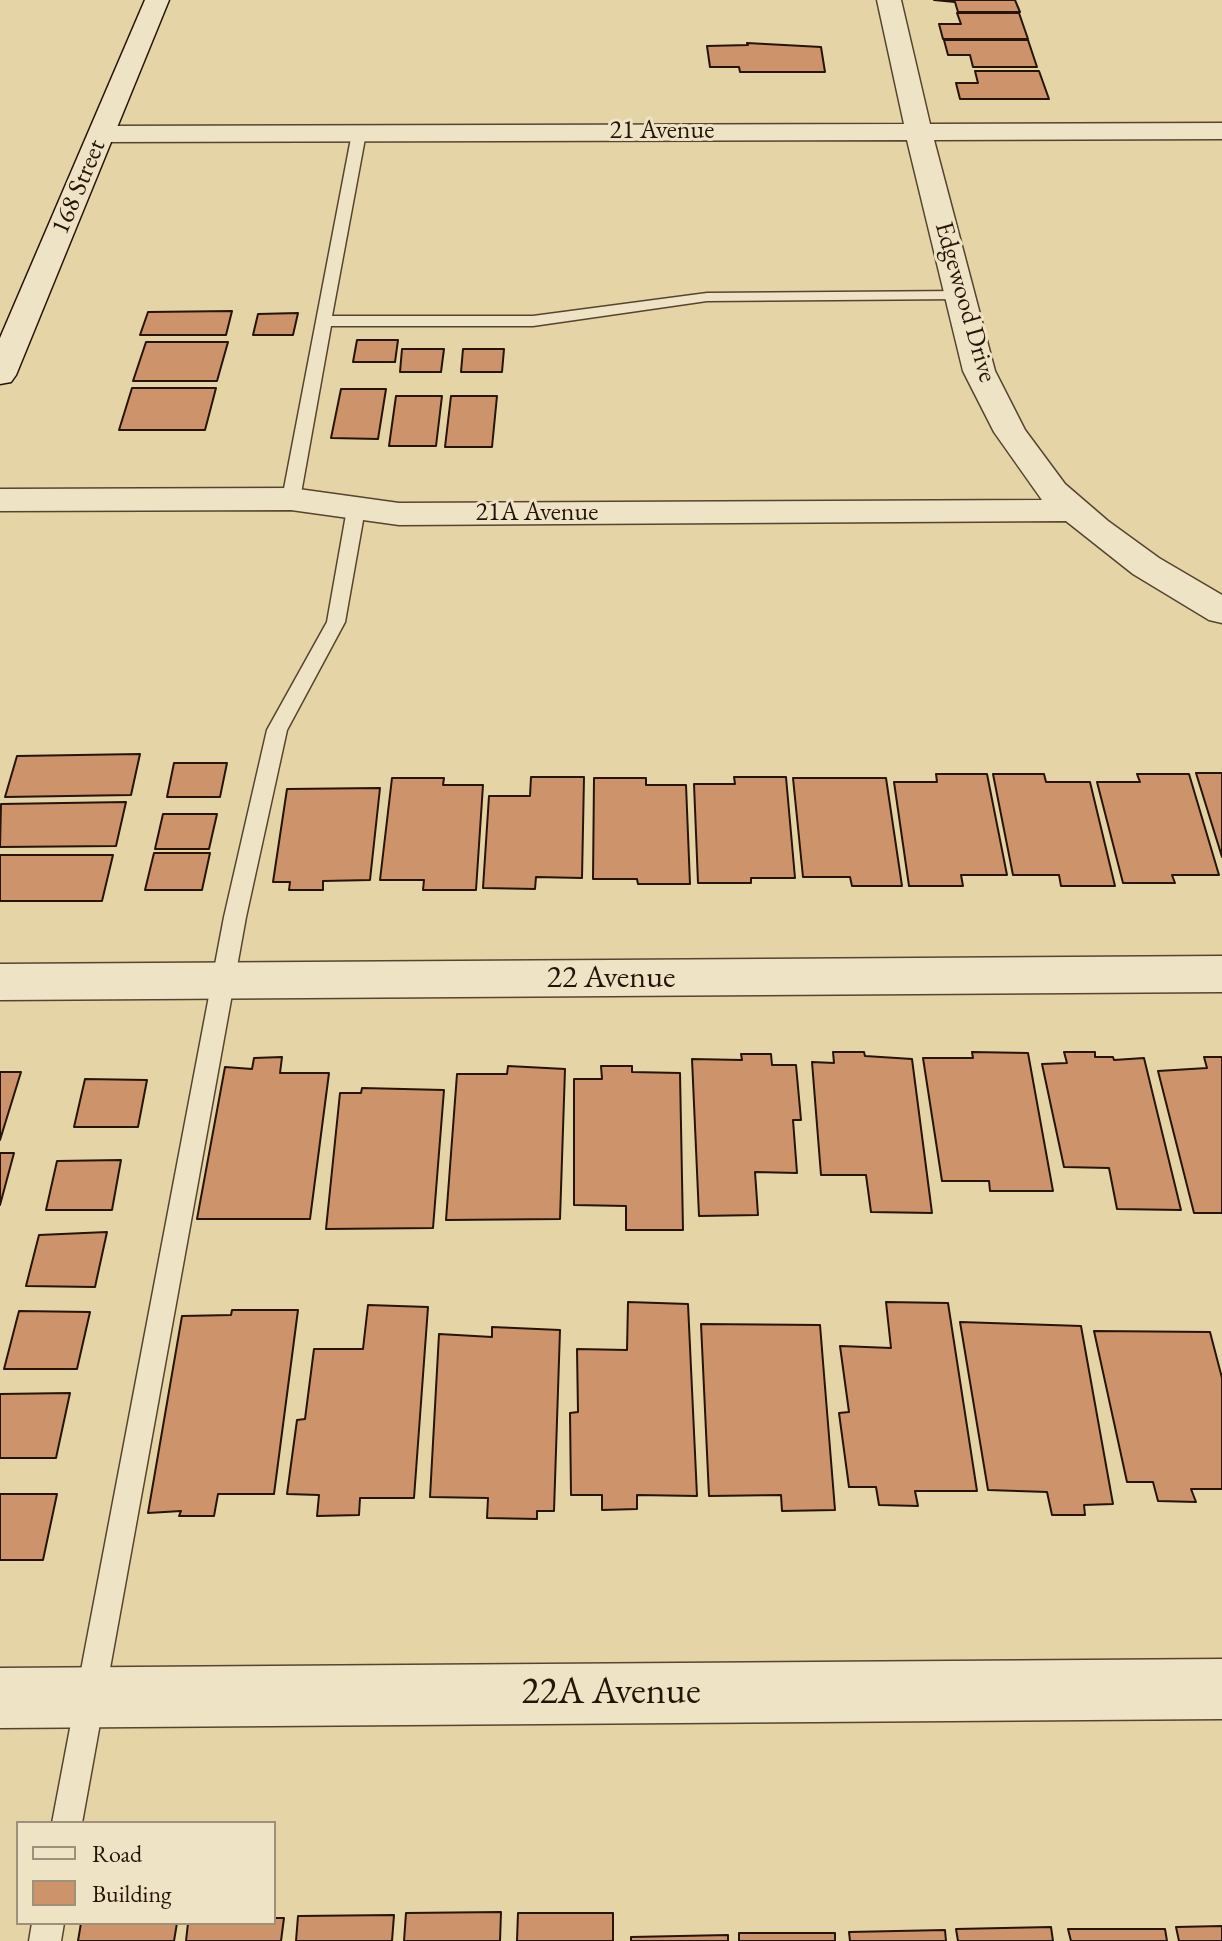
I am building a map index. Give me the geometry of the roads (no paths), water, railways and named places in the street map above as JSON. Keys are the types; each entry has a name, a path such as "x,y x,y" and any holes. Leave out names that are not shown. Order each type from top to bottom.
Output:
{"street":[{"name":"168 Street","path":"0,375 157,0"},
{"name":"Edgewood Drive","path":"889,0 918,130 979,371 1010,432 1053,491 1074,510 1146,566 1222,611"},
{"name":"21 Avenue","path":"101,134 1222,131"},
{"name":"21A Avenue","path":"0,500 291,499 399,514 1074,510"},
{"name":"22 Avenue","path":"0,982 1222,974"},
{"name":"22A Avenue","path":"0,1698 1222,1689"}],"lane":[{"path":"291,499 359,133"},
{"path":"326,321 533,321 707,297 961,295"},
{"path":"67,1821 224,981 277,730 336,622 356,509"}]}
